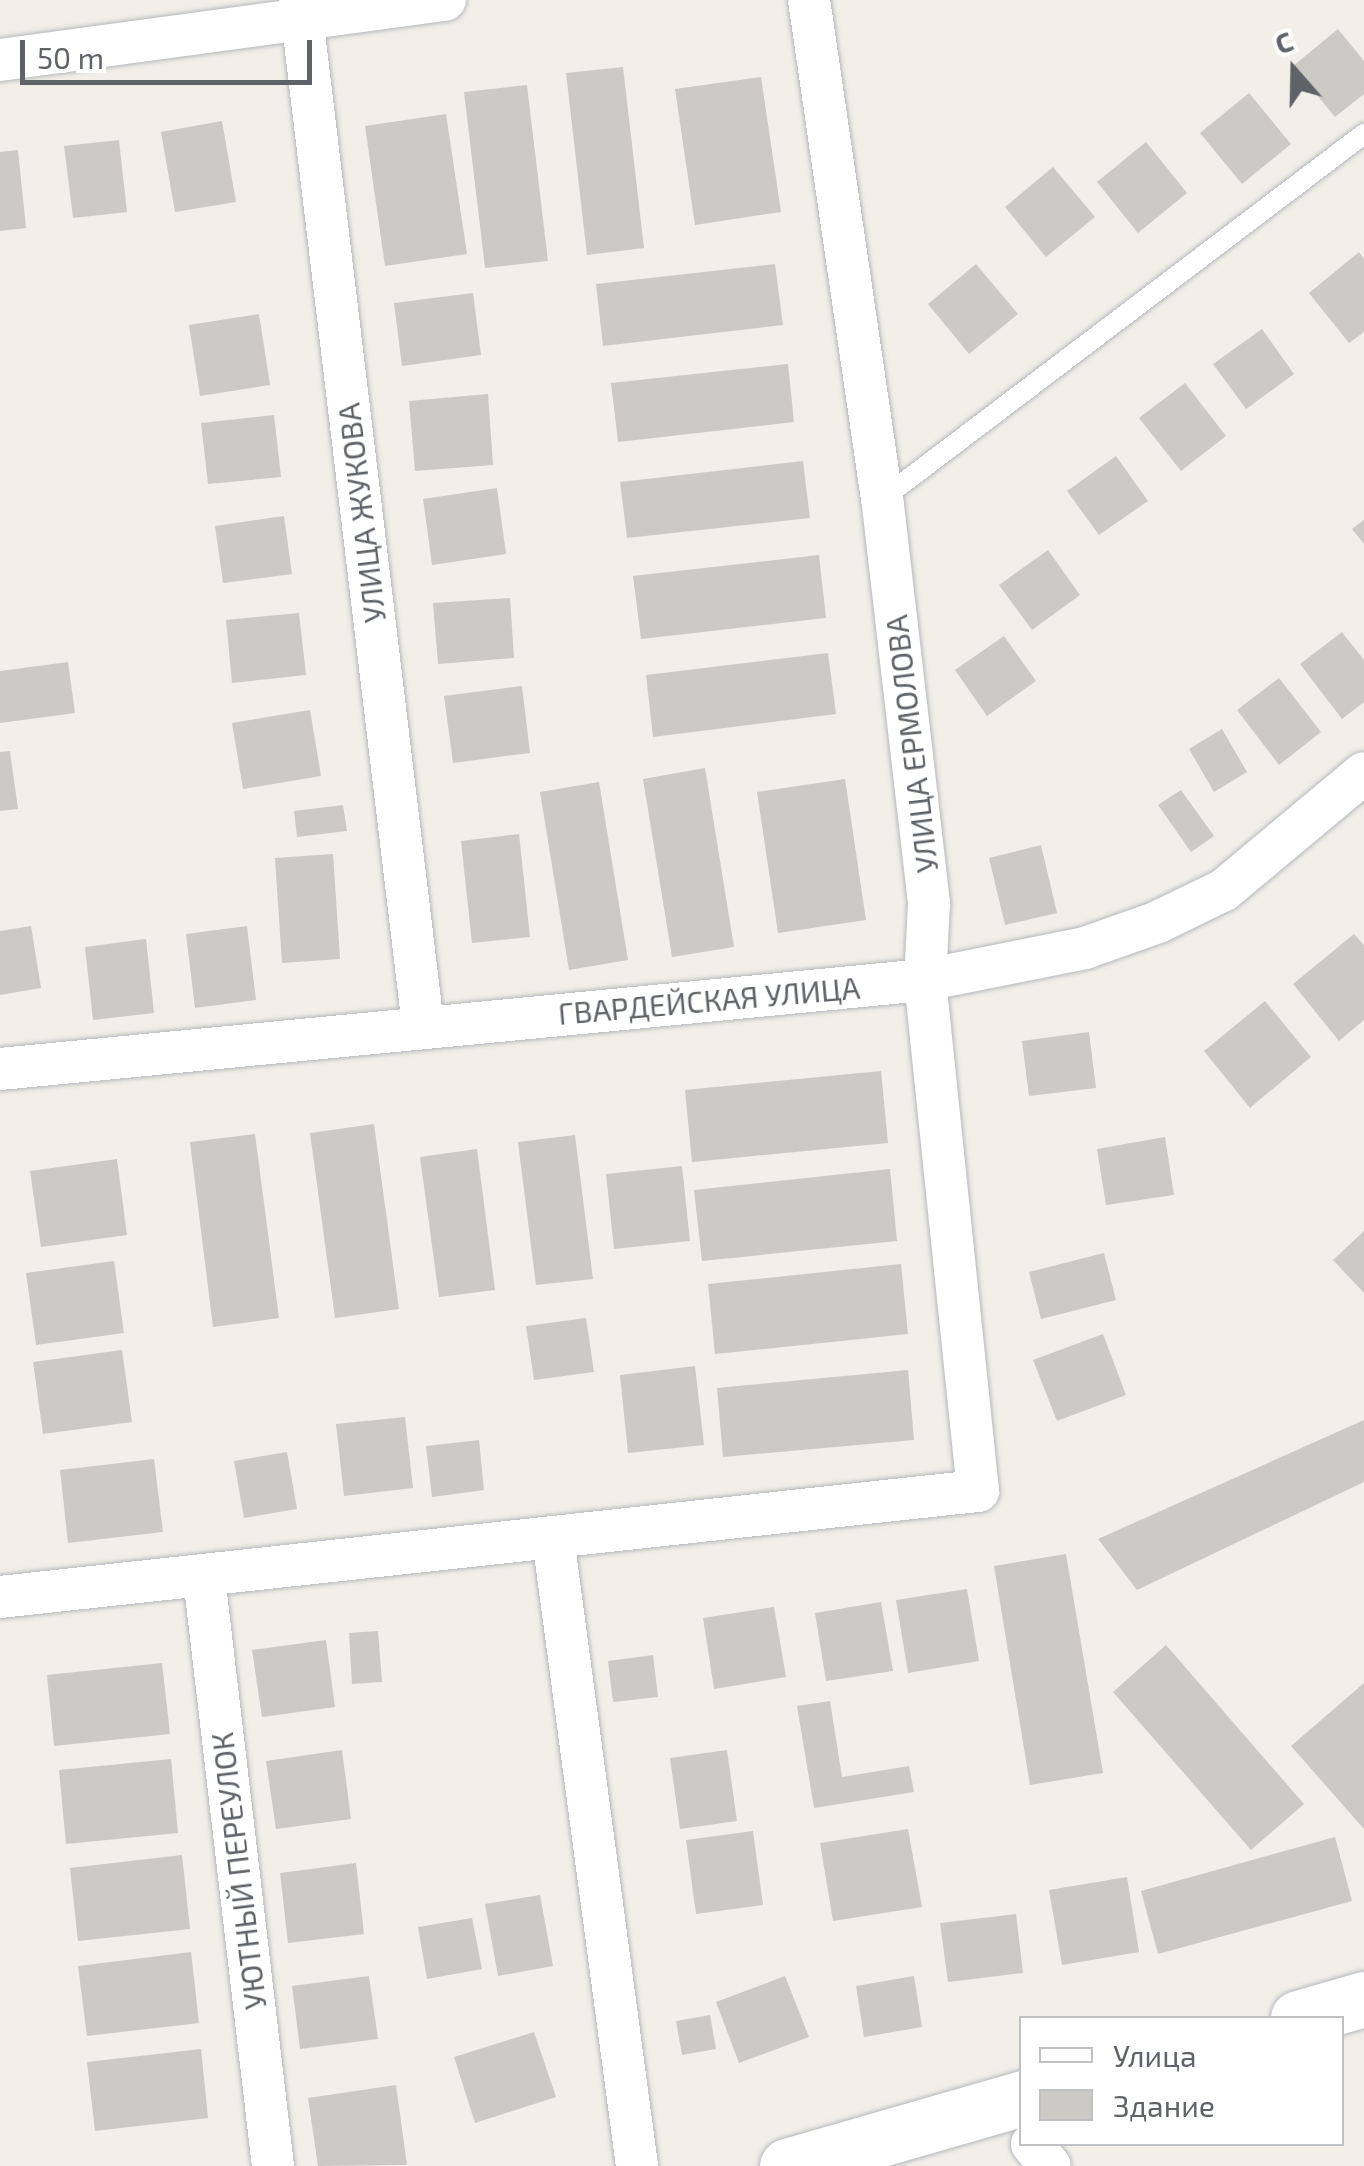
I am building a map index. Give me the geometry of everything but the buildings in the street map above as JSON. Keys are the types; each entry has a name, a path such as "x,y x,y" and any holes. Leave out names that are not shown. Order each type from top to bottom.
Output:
{"street":[{"path":"0,60 301,10 445,0"},
{"name":"УЛИЦА ЕРМОЛОВА","path":"553,1538 978,1491 925,980 930,903 882,499 809,0"},
{"name":"УЛИЦА ЖУКОВА","path":"301,10 423,1026"},
{"name":"ГВАРДЕЙСКАЯ УЛИЦА","path":"0,1069 925,980 1085,948 1158,922 1224,890 1364,774"},
{"path":"0,1596 553,1538 637,2166"},
{"name":"УЮТНЫЙ ПЕРЕУЛОК","path":"204,1577 272,2166"},
{"path":"1305,2016 1364,1999"},
{"path":"787,2166 1019,2119"}],"lane":[{"path":"882,499 1364,134"}]}
